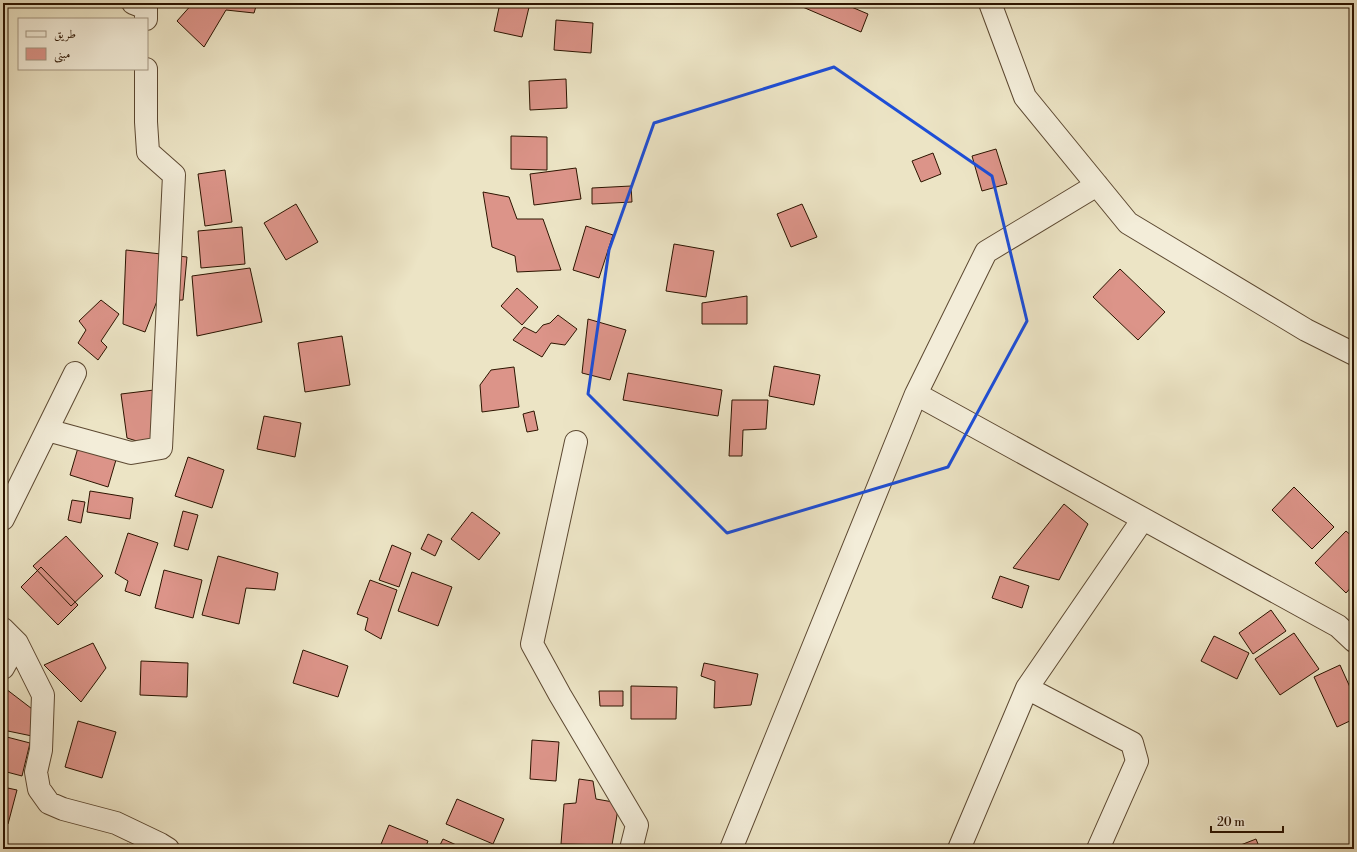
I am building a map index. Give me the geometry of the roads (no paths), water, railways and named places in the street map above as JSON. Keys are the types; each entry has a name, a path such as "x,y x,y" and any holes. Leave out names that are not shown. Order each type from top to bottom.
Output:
{"street":[{"path":"133,3 146,8 146,18"},
{"path":"990,3 1025,97 1128,223 1306,330 1354,354"},
{"path":"47,430 131,454 161,448 174,175 148,152 146,122 146,70"},
{"path":"731,849 916,394 986,252 1097,185"},
{"path":"3,519 75,373"},
{"path":"916,394 1338,626 1354,641"},
{"path":"576,442 532,644 560,695 637,825 631,849"},
{"path":"959,849 1027,688 1143,519"},
{"path":"3,668 10,636"},
{"path":"10,636 43,694 41,750 36,772 39,789 49,803 63,809 116,823 168,849"},
{"path":"1027,688 1132,743 1137,761 1098,849"}]}
